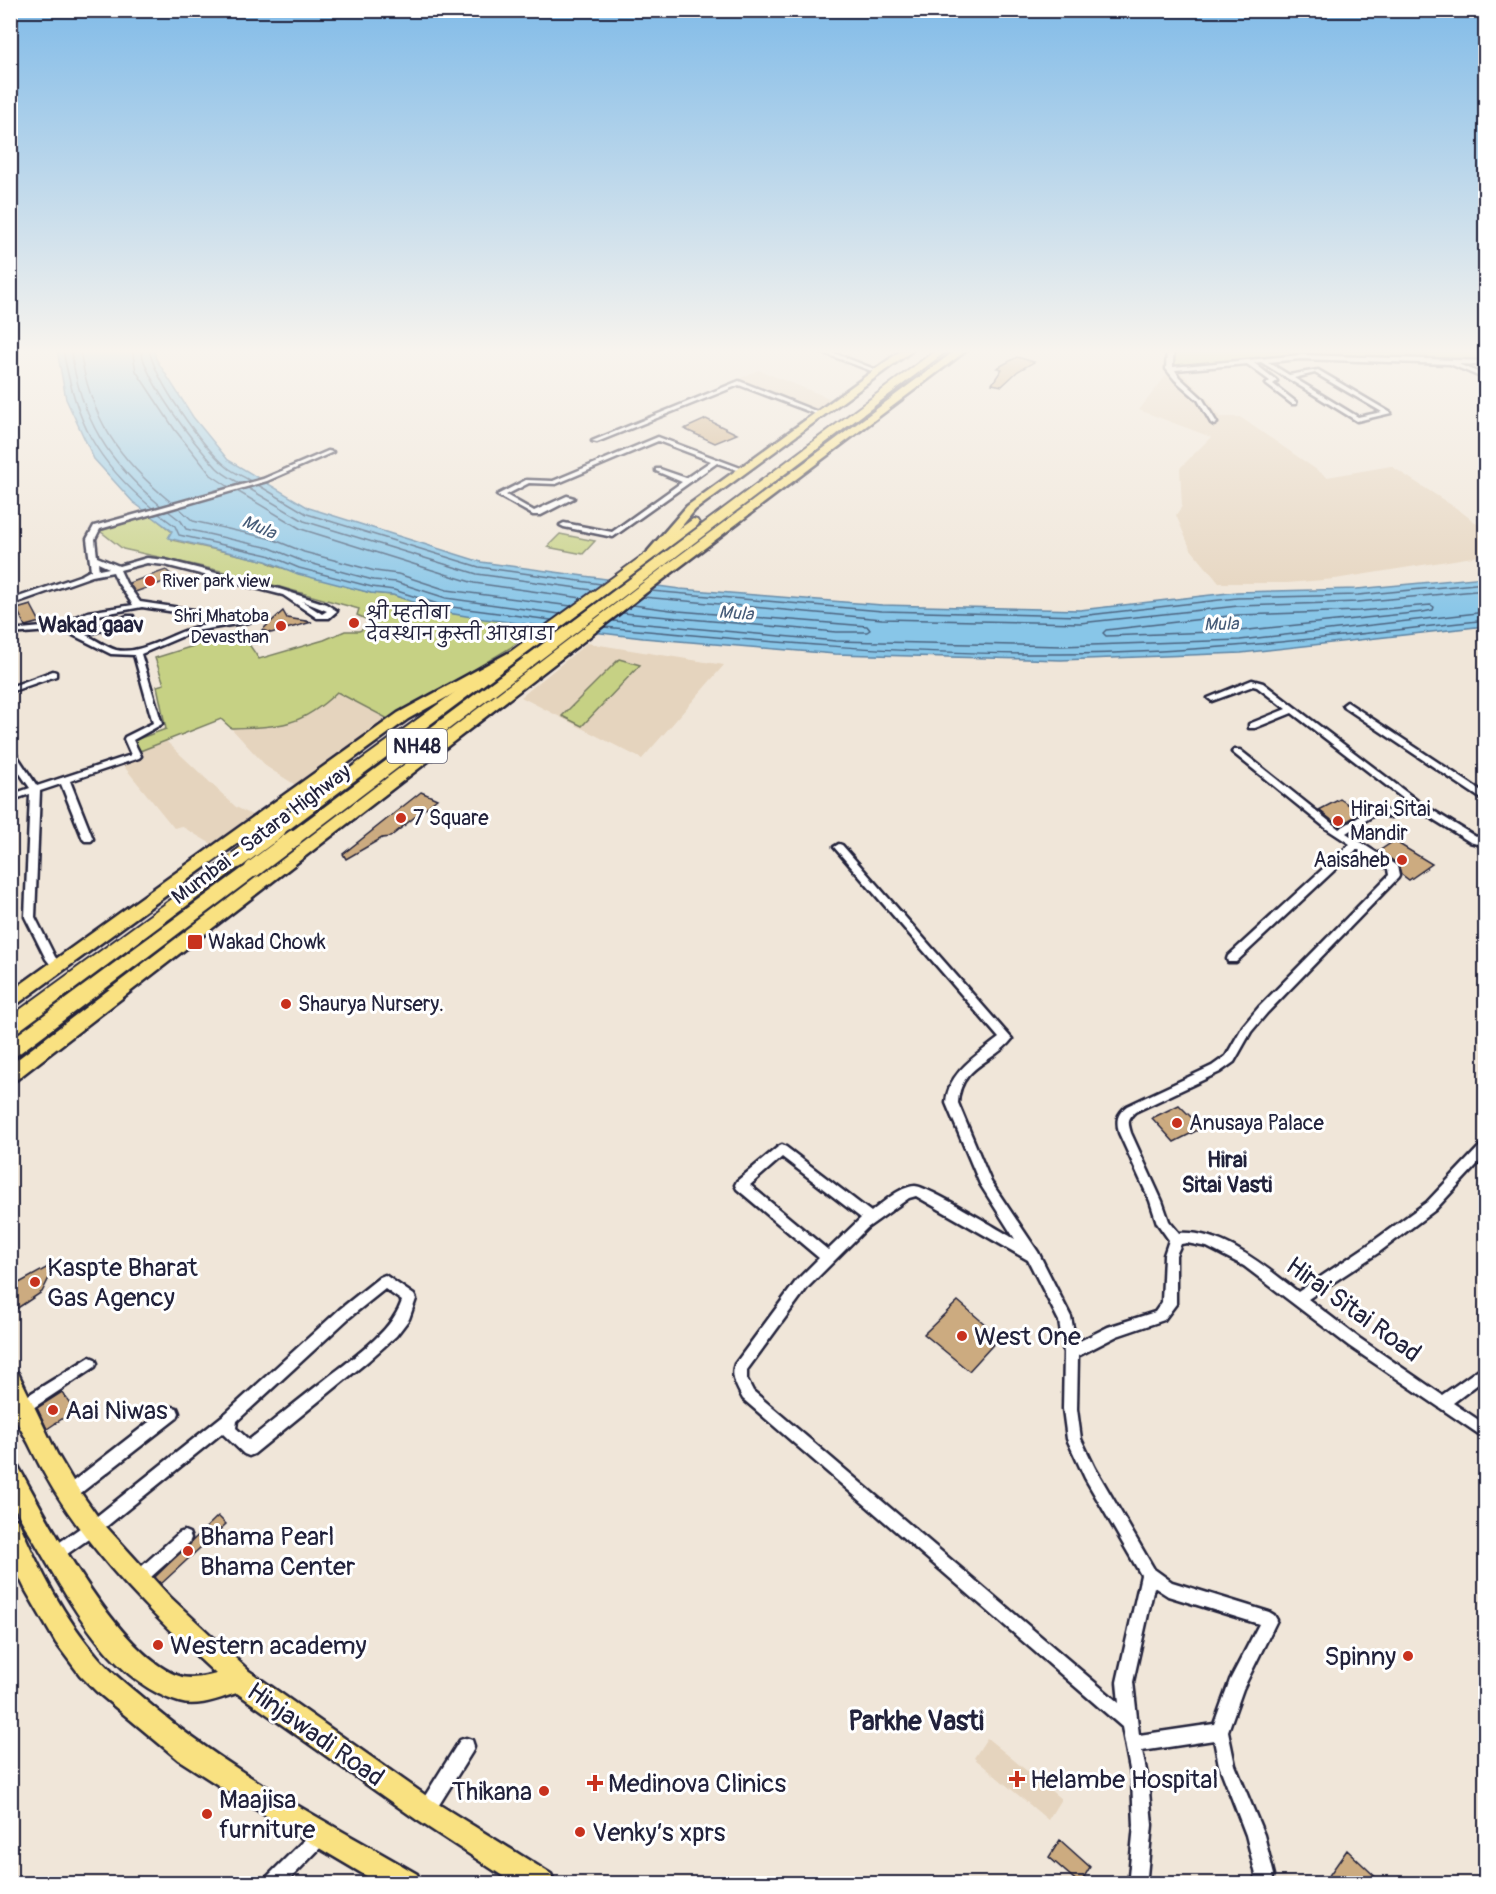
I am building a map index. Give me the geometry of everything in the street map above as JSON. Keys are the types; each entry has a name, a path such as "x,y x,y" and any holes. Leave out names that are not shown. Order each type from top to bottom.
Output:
{"highway":[{"name":"NH48","path":"545,657 815,438"},
{"name":"NH48","path":"521,650 639,563 657,565 826,438"},
{"path":"712,538 715,522"},
{"name":"Mumbai - Satara Highway","path":"10,1050 245,864 278,830 521,650"},
{"name":"Mumbai - Satara Highway","path":"10,1027 245,864 297,845"}],"main road":[{"path":"657,565 691,508 786,438"},
{"path":"657,565 712,538 845,438"},
{"path":"10,1001 403,716 521,650"},
{"path":"10,1075 283,864 297,845 496,704 545,657"},
{"path":"249,827 297,845"},
{"path":"234,839 283,864"},
{"path":"10,1380 68,1494 92,1528 161,1606 240,1680"},
{"name":"Hinjawadi Road","path":"11,1475 84,1602 118,1645 158,1681 182,1690 204,1689 240,1680 426,1811 541,1884"},
{"path":"13,1540 45,1602 84,1659 134,1708 175,1743 238,1786 323,1833 407,1884"}],"street":[{"path":"595,441 602,438"},
{"path":"570,498 538,513 533,513 501,494 528,482 554,483 658,439 743,470"},
{"path":"91,574 94,571 91,546 94,531 121,521 265,480 330,452"},
{"path":"564,525 613,535 716,460"},
{"path":"658,470 687,481"},
{"path":"94,559 116,569 139,606"},
{"path":"10,603 91,574 152,560 286,594 319,604 333,611 326,616 320,616 286,594"},
{"path":"10,632 57,626 91,614 139,606 169,607 197,613 202,615 210,626"},
{"path":"81,634 130,618"},
{"path":"57,626 81,634 114,652 137,653 186,632 249,620"},
{"path":"10,798 132,758 136,753 128,739 158,724 137,653"},
{"path":"10,690 53,674"},
{"path":"1212,698 1256,683 1416,804 1473,840 1477,841 1485,836"},
{"path":"1347,705 1485,799"},
{"path":"1252,726 1292,710"},
{"path":"10,752 34,789 30,917 51,959 58,966"},
{"path":"1071,1353 1113,1331 1159,1316 1169,1304 1170,1255 1182,1239 1163,1223 1125,1133 1122,1122 1124,1115 1131,1109 1216,1069 1230,1059 1247,1029 1263,1010 1394,876 1393,868 1355,845 1237,752"},
{"path":"64,779 88,839"},
{"path":"1339,833 1375,811 1391,814 1416,804"},
{"path":"1232,959 1355,845"},
{"path":"839,847 1006,1039 960,1078 951,1094 952,1103 986,1184 1033,1256 1066,1321 1071,1353 1070,1408 1074,1439 1090,1473 1149,1574 1168,1588 1269,1620 1236,1686 1220,1731 1227,1764 1255,1835 1265,1875 1262,1884"},
{"path":"1298,1299 1373,1249 1431,1206 1485,1147"},
{"path":"828,1258 741,1185 782,1150 870,1218"},
{"path":"1033,1256 917,1191 905,1194 870,1218 802,1284 740,1368 740,1379 748,1395 1131,1725"},
{"name":"Hirai Sitai Road","path":"1182,1239 1209,1242 1249,1262 1353,1342 1485,1433"},
{"path":"55,1554 92,1528 231,1418 345,1313 385,1281 409,1299 404,1316 391,1332 249,1449 228,1430 231,1418"},
{"path":"22,1407 90,1363"},
{"path":"1442,1403 1485,1370"},
{"path":"68,1494 172,1413"},
{"path":"137,1580 184,1538"},
{"path":"1135,1884 1138,1876 1143,1825 1140,1780 1132,1744 1125,1682 1149,1574"},
{"path":"1132,1744 1220,1731"},
{"path":"426,1811 466,1746"},
{"path":"272,1884 323,1833"}],"shaded area":[{"path":"1210,438 1271,438 1327,477 1391,466 1459,510 1485,530 1485,555 1335,579 1287,583 1219,583 1190,548 1176,515 1182,506 1180,468"},
{"path":"587,643 724,665 642,759 521,697"},
{"path":"337,692 390,720 297,786 267,767 231,728 270,727"},
{"path":"166,741 236,807 256,817 215,846 181,826 174,828 122,764 144,756 140,751"},
{"name":"Helambe Hospital","path":"987,1738 1061,1799 1048,1820 974,1758"}],"green space":[{"path":"151,515 172,532 171,540 266,561 272,565 371,593 393,595 442,612 540,625 510,648 390,720 337,692 312,712 288,723 263,727 231,728 221,719 140,751 132,741 166,729 157,686 164,684 155,658 206,642 221,643 244,637 259,659 324,640 345,631 359,631 368,627 370,621 357,615 359,609 230,573 123,549 100,531"},
{"path":"560,534 595,541 583,554 547,547"},
{"path":"619,659 640,665 582,726 562,716"}],"water":[{"name":"Mula","path":"84,438 210,438 228,460 309,508 481,562 680,589 882,605 1080,610 1237,592 1357,589 1485,577 1485,626 1241,653 1061,660 835,654 643,638 484,619 442,612 393,595 371,593 298,574 266,561 168,538 172,531 133,502 94,459"}],"building":[{"path":"705,438 726,438 715,443"},
{"name":"River park view","path":"166,570 175,578 135,592 129,583"},
{"path":"31,605 40,622 25,626 17,609"},
{"name":"Shri Mhatoba Devasthan","path":"283,611 287,618 312,622 271,633 262,630"},
{"name":"7 Square","path":"421,792 437,799 390,837 382,838 346,859 343,854"},
{"name":"Hirai Sitai Mandir","path":"1340,799 1361,813 1339,826 1319,810"},
{"name":"Aaisaheb","path":"1394,841 1432,864 1409,880 1401,874 1398,864 1379,851"},
{"name":"Anusaya Palace","path":"1179,1105 1202,1128 1174,1142 1152,1118"},
{"name":"Kaspte Bharat Gas Agency","path":"57,1262 42,1292 10,1313 10,1288"},
{"name":"West One","path":"958,1301 1000,1337 969,1371 924,1334"},
{"name":"Aai Niwas","path":"62,1392 75,1410 47,1429 37,1408"},
{"name":"Bhama Pearl Bhama Center","path":"218,1516 226,1524 161,1584 155,1577"},
{"path":"1060,1840 1090,1867 1080,1884 1049,1857"},
{"path":"1347,1850 1383,1884 1323,1884"}],"place":[{"name":"River park view","path":"150,581"},
{"name":"श्री म्हतोबा देवस्थान कुस्ती आखाडा","path":"354,623"},
{"name":"Shri Mhatoba Devasthan","path":"281,626"},
{"name":"7 Square","path":"401,818"},
{"name":"Hirai Sitai Mandir","path":"1338,821"},
{"name":"Aaisaheb","path":"1402,860"},
{"name":"Wakad Chowk","path":"195,942"},
{"name":"Shaurya Nursery.","path":"286,1004"},
{"name":"Anusaya Palace","path":"1177,1123"},
{"name":"Kaspte Bharat Gas Agency","path":"35,1282"},
{"name":"West One","path":"962,1336"},
{"name":"Aai Niwas","path":"53,1410"},
{"name":"Bhama Pearl Bhama Center","path":"188,1551"},
{"name":"Western academy","path":"158,1645"},
{"name":"Spinny","path":"1408,1656"},
{"name":"Helambe Hospital","path":"1017,1779"},
{"name":"Medinova Clinics","path":"595,1783"},
{"name":"Thikana","path":"544,1791"},
{"name":"Maajisa furniture","path":"207,1814"},
{"name":"Venky’s xprs","path":"580,1832"}],"district":[{"name":"Wakad gaav","path":"91,624"},
{"name":"Hirai Sitai Vasti","path":"1227,1172"},
{"name":"Parkhe Vasti","path":"916,1721"}]}
